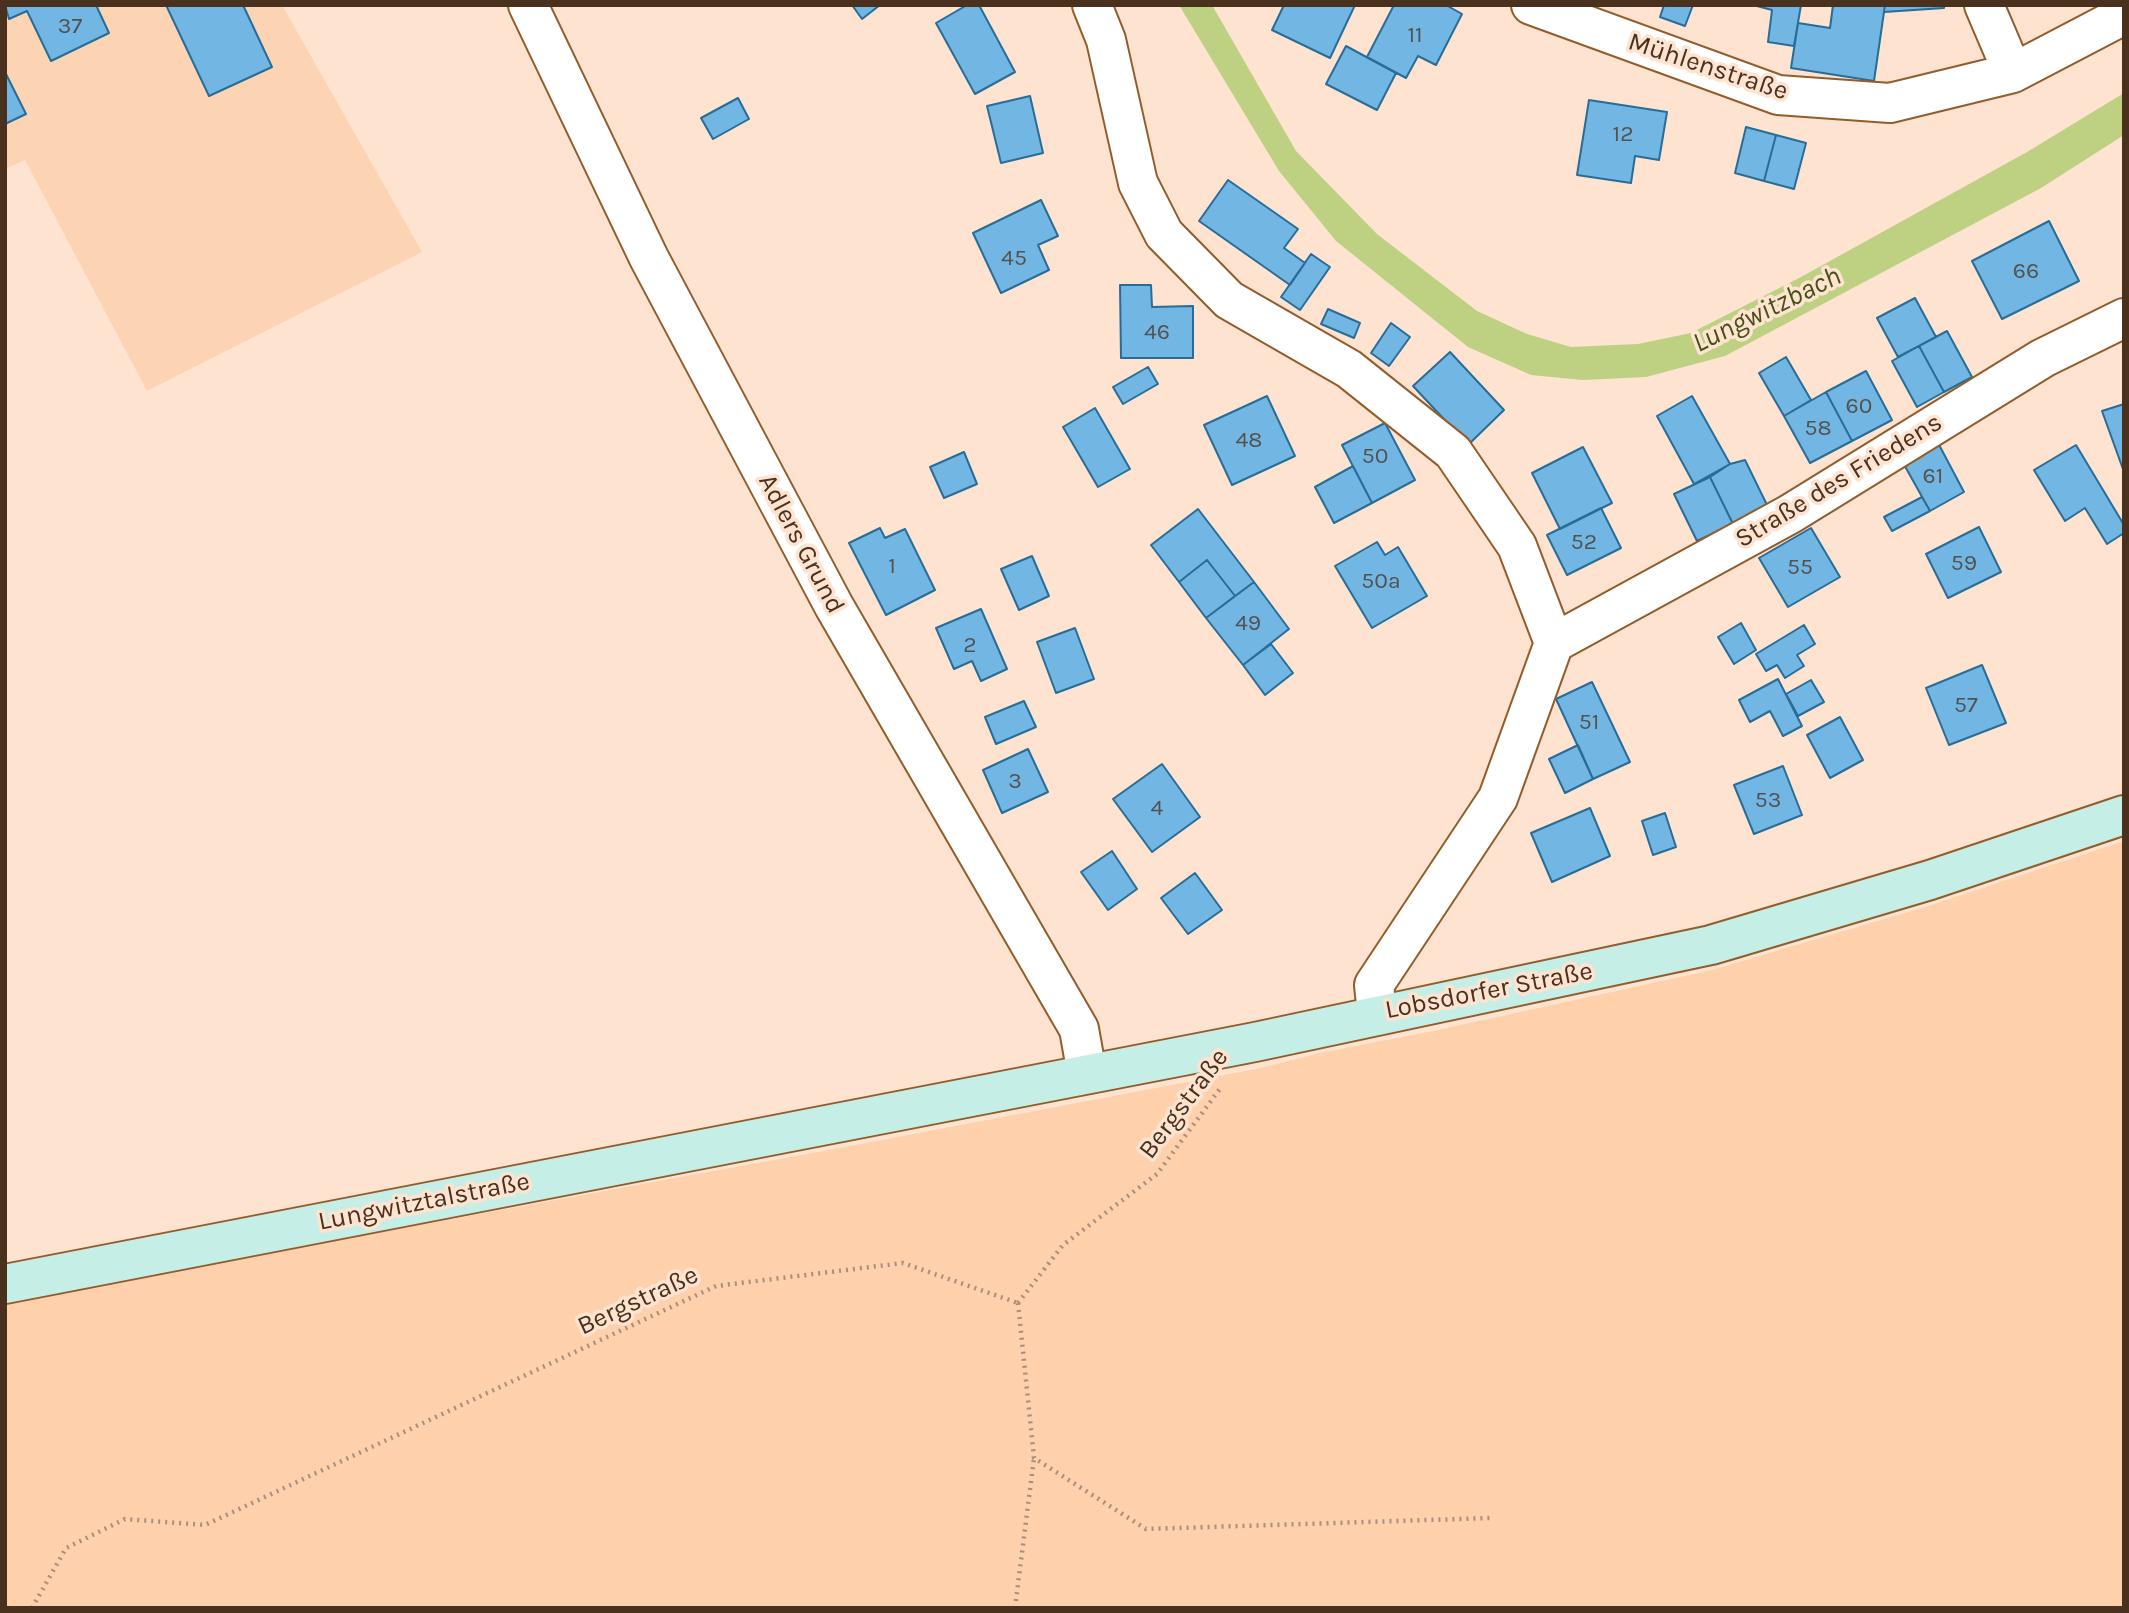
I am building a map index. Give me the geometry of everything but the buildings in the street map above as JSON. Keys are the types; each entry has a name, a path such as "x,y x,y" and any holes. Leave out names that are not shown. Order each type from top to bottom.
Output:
{"main road":[{"name":"Lobsdorfer Straße","path":"844,1121 1255,1042 1712,945 1930,880 2124,816"},
{"name":"Lungwitztalstraße","path":"5,1284 844,1121"}],"street":[{"name":"Adlers Grund","path":"528,5 649,258 828,594 1079,1028 1087,1074"},
{"path":"1092,5 1106,40 1139,183 1164,234 1229,299 1349,369 1453,452 1517,546 1554,643 1498,798 1374,985 1377,1014"},
{"name":"Mühlenstraße","path":"1531,5 1778,95 1889,103 2013,73 2124,15"},
{"path":"1984,5 2013,73"},
{"name":"Straße des Friedens","path":"1554,643 1790,514 2043,358 2124,318"}],"path":[{"name":"Bergstraße","path":"32,1608 66,1548 125,1519 205,1525 716,1286 903,1263 1018,1303 1063,1245 1157,1174 1255,1042"},
{"path":"1015,1608 1034,1458 1018,1303"},
{"path":"1034,1458 1146,1528 1491,1518"}],"shaded area":[{"path":"5,5 282,5 422,252 147,391 25,160 5,169"},
{"path":"2124,841 2124,1608 5,1608 5,1301 845,1147 1256,1069 1320,1053 1438,1030 1712,970 1932,905"}],"water":[{"name":"Lungwitzbach","path":"1179,5 1212,5 1296,151 1377,234 1477,311 1527,334 1571,347 1638,344 1691,333 1801,277 2027,152 2124,93 2124,135 2041,188 1725,356 1646,377 1583,380 1531,375 1468,347 1336,241 1279,171"}]}
